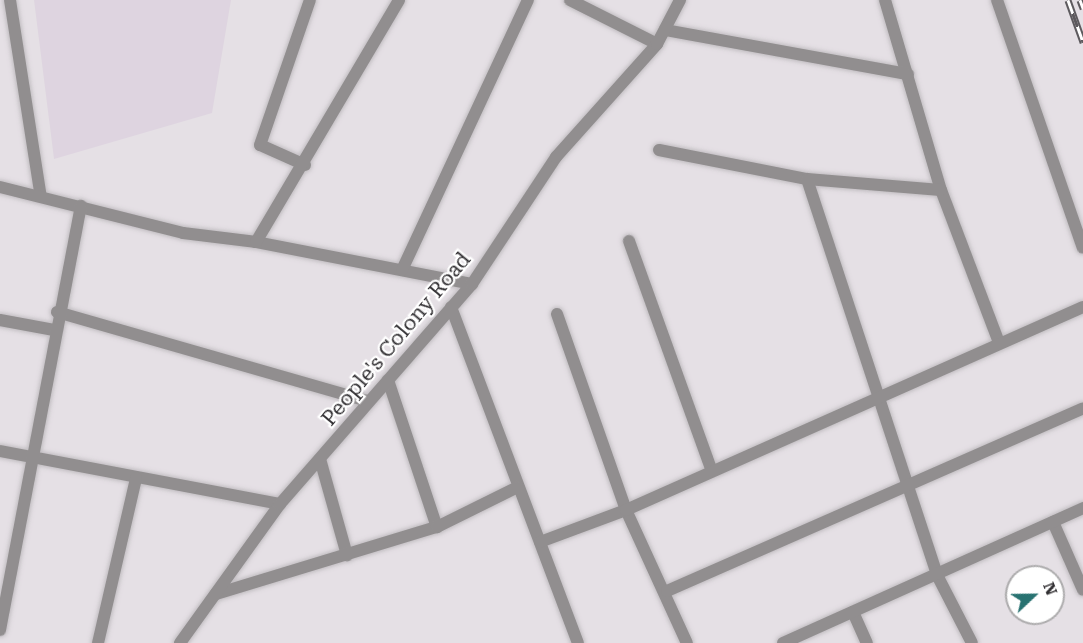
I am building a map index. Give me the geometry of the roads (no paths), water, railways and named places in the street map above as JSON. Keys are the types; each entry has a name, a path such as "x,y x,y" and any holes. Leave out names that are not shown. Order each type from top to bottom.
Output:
{"street":[{"path":"10,0 42,197"},
{"path":"306,165 260,145 310,0"},
{"path":"256,242 306,165 399,0"},
{"path":"402,270 528,0"},
{"path":"570,0 657,44"},
{"name":"People's Colony Road","path":"180,643 280,504 367,401 472,284 555,157 657,44 680,0"},
{"path":"885,0 941,190 999,343"},
{"path":"997,0 1083,248"},
{"path":"665,30 908,74"},
{"path":"659,150 807,179 941,190"},
{"path":"807,179 877,401 937,575 972,643"},
{"path":"0,187 183,233 256,242 472,284"},
{"path":"0,630 57,312 81,206"},
{"path":"629,241 711,469"},
{"path":"451,307 578,643"},
{"path":"540,542 626,510 711,469 877,401 999,343 1083,307"},
{"path":"57,312 367,401"},
{"path":"557,314 626,510 668,591 687,643"},
{"path":"0,320 54,330"},
{"path":"388,380 437,527"},
{"path":"668,591 1083,408"},
{"path":"0,451 280,504"},
{"path":"320,459 347,555"},
{"path":"98,643 136,478"},
{"path":"216,594 437,527 518,487"},
{"path":"788,642 1083,508"},
{"path":"1053,522 1083,590"},
{"path":"853,612 867,643"}],"railway":[{"path":"1068,0 1083,42"},
{"path":"1080,0 1083,8"}]}
